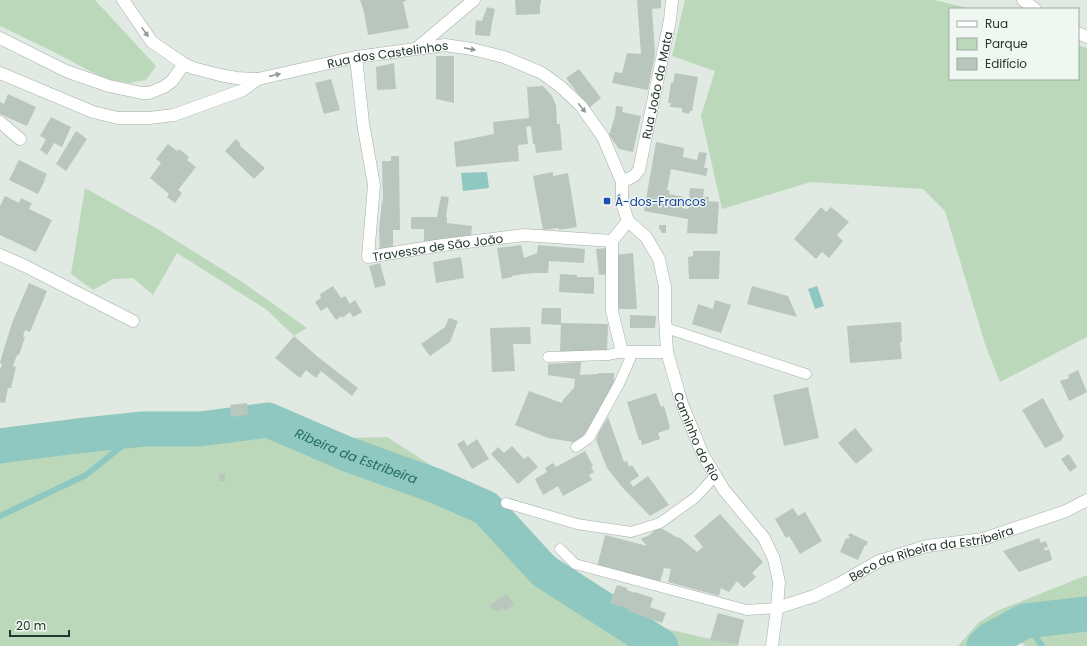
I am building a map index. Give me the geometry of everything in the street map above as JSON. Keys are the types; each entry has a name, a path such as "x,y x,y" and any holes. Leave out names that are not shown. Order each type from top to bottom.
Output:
{"street":[{"path":"417,48 474,0"},
{"name":"Rua João da Mata","path":"622,182 634,176 639,170 670,20 672,0"},
{"path":"1023,0 1034,8"},
{"name":"Rua dos Castelinhos","path":"127,3 152,42 184,64 193,68 237,78 258,79 356,56 445,45 472,49 504,57 542,74 561,87 581,106 602,137 622,182"},
{"path":"0,38 66,71 109,86 142,93 164,87 172,80 184,64"},
{"name":"Travessa de São João","path":"356,56 363,124 374,185 368,257 443,245 524,235 612,241"},
{"path":"0,73 93,112 118,118 149,118 174,115 243,90 258,79"},
{"path":"0,122 20,139"},
{"path":"622,182 622,203 628,222 612,241 612,311 627,352 667,352"},
{"name":"Caminho do Rio","path":"628,222 646,237 659,259 665,287 667,352 682,404 703,455 724,490 764,538 774,559 779,582 772,646"},
{"path":"0,255 25,266 133,321"},
{"name":"Beco da Ribeira da Estribeira","path":"777,608 820,593 879,561 927,546 983,539 1066,511 1087,500"}],"lane":[{"path":"666,328 806,374"},
{"path":"548,357 608,355 627,352 619,384 589,438 576,447"},
{"path":"506,503 576,524 631,532 660,523 696,497 716,475"},
{"path":"560,549 575,564 747,610 777,608"}],"green space":[{"path":"0,0 95,0 156,66 146,80 129,83 105,79 0,26"},
{"path":"685,0 934,0 968,8 949,8 949,80 1079,80 1079,45 1087,48 1087,337 1000,382 986,347 945,211 923,189 811,182 722,209 701,116 715,71 672,56"},
{"path":"85,188 156,228 241,281 307,328 294,336 267,310 177,253 153,295 133,278 113,279 93,290 71,274"},
{"path":"255,406 347,438 387,437 445,474 531,535 601,600 659,627 740,646 0,646 0,430 251,415"},
{"path":"1087,575 1087,646 1025,646 1020,641 1011,646 958,646 978,623 997,611"}],"water":[{"path":"487,172 489,188 463,191 461,173"},
{"path":"817,286 824,306 815,309 808,289"}],"building":[{"path":"360,0 407,0 403,2 409,28 368,35 364,12"},
{"path":"515,0 541,0 540,14 516,15"},
{"path":"637,0 661,0 661,8 652,9 655,54 648,90 612,83 615,72 622,73 627,53 641,54"},
{"path":"487,7 495,9 490,36 475,35 476,20 482,21"},
{"path":"436,56 454,56 454,103 436,99"},
{"path":"394,63 396,89 377,90 376,67"},
{"path":"579,69 601,98 589,108 566,78"},
{"path":"675,73 698,77 692,111 690,111 689,114 682,112 682,108 670,107 671,103 668,103 671,83 673,83"},
{"path":"331,79 340,110 324,114 315,83"},
{"path":"543,86 552,96 556,105 557,124 560,124 562,150 536,153 535,144 533,144 531,126 526,127 528,144 518,145 519,161 456,167 454,142 494,134 493,122 529,118 527,87"},
{"path":"8,94 36,107 27,126 0,114 0,102 4,104"},
{"path":"616,106 623,107 622,112 641,116 633,152 619,149 609,135 615,116"},
{"path":"51,117 71,127 62,147 54,143 47,155 40,150 46,139 40,136"},
{"path":"76,131 87,139 66,171 56,164"},
{"path":"236,139 241,144 239,145 265,168 254,179 225,151"},
{"path":"656,142 684,148 683,157 697,160 699,152 707,153 704,168 708,168 706,176 671,169 667,190 670,191 669,194 684,197 682,208 688,209 690,188 704,189 703,197 709,197 708,201 719,202 717,234 687,233 688,219 644,211"},
{"path":"168,144 177,151 179,149 189,157 187,160 196,167 178,190 182,193 175,203 167,197 169,194 150,178 161,163 156,159"},
{"path":"391,156 399,156 400,230 393,230 393,251 380,252 379,230 383,201 382,161 391,161"},
{"path":"19,160 47,174 38,194 9,180"},
{"path":"553,172 553,176 568,173 577,227 559,230 559,228 543,230 533,176"},
{"path":"5,196 19,203 21,198 32,203 29,209 52,220 36,252 0,235 0,206"},
{"path":"441,196 449,197 446,217 447,223 472,226 470,244 424,249 424,229 411,229 411,217 437,217"},
{"path":"821,207 826,212 831,207 849,222 837,235 843,241 829,258 822,252 816,259 794,239"},
{"path":"659,225 666,225 666,233 662,233"},
{"path":"521,245 524,258 537,253 538,245 585,249 584,263 549,261 548,273 523,274 502,279 497,248"},
{"path":"606,248 609,274 599,275 596,249"},
{"path":"693,251 720,251 719,279 689,279 688,257 693,256"},
{"path":"633,253 637,309 619,309 613,255"},
{"path":"461,257 464,278 436,283 433,262"},
{"path":"380,263 386,285 375,288 369,266"},
{"path":"560,274 577,275 577,277 594,277 594,294 559,292"},
{"path":"29,283 47,291 30,332 25,330 23,337 25,337 19,355 17,355 13,366 16,367 11,388 8,388 5,403 0,402 0,370 2,364 0,362 12,323"},
{"path":"333,286 341,298 345,296 350,304 355,300 362,312 353,317 350,312 342,318 341,316 336,320 327,307 321,311 315,302 321,298 320,294"},
{"path":"752,286 788,296 797,317 747,304"},
{"path":"715,300 731,305 721,333 692,324 698,304 713,309"},
{"path":"542,308 561,308 561,323 608,324 607,353 560,351 561,325 541,324"},
{"path":"630,315 656,316 655,328 630,328"},
{"path":"449,318 458,321 450,342 430,356 421,344 445,327"},
{"path":"901,322 902,342 900,342 902,359 850,363 847,326"},
{"path":"530,327 531,344 513,344 515,371 492,372 490,328"},
{"path":"294,336 358,388 352,396 321,371 316,378 306,370 300,378 275,358"},
{"path":"581,362 580,375 614,373 614,390 579,443 548,438 515,425 529,391 562,403 574,388 575,379 548,375 548,364"},
{"path":"1078,370 1087,392 1069,401 1060,381 1069,378 1068,375"},
{"path":"808,387 819,438 784,446 773,395"},
{"path":"656,393 661,407 664,406 670,429 658,433 660,439 642,445 627,402"},
{"path":"1043,398 1064,437 1061,439 1062,440 1045,448 1022,410"},
{"path":"247,403 248,415 231,417 230,405"},
{"path":"608,417 624,462 627,461 629,467 632,465 639,476 630,482 633,487 648,476 669,505 650,516 622,487 607,468 596,440"},
{"path":"855,428 873,450 856,464 838,443"},
{"path":"477,439 489,459 472,469 457,444 464,440 467,446"},
{"path":"512,446 524,459 528,456 538,467 518,484 491,454 498,447 504,453"},
{"path":"585,451 593,466 591,467 594,472 589,475 592,480 563,496 558,486 543,495 535,479 547,472 545,468 553,463 556,467"},
{"path":"1069,454 1077,467 1070,472 1061,459"},
{"path":"219,474 225,474 225,481 219,481"},
{"path":"793,508 798,516 805,512 822,541 800,554 789,536 786,538 775,519"},
{"path":"720,514 763,562 752,573 756,577 744,588 737,581 729,592 721,588 719,596 668,582 671,569 664,568 660,582 597,567 605,535 647,546 641,539 648,536 659,527 678,538 679,537 697,552 703,547 694,536"},
{"path":"850,533 868,542 858,560 840,552 846,538 848,539 850,537 848,536"},
{"path":"1039,538 1041,543 1046,541 1048,547 1044,548 1045,551 1049,549 1052,560 1019,572 1003,551"},
{"path":"617,585 627,588 627,590 635,593 653,598 650,607 666,613 662,623 628,611 629,609 610,603"},
{"path":"506,594 514,603 507,611 502,608 498,612 489,606"},
{"path":"718,613 744,620 738,645 710,640"}],"waterway":[{"name":"Ribeira da Estribeira","path":"0,446 143,429 200,429 268,420 347,454 436,486 486,508 544,571 661,646"},
{"path":"0,516 86,475 143,429"},
{"name":"Ribeira da Estribeira","path":"984,646 992,639 1025,621 1087,614"},
{"path":"1025,621 1042,646"}],"place":[{"name":"Á-dos-Francos","path":"607,201"}]}
